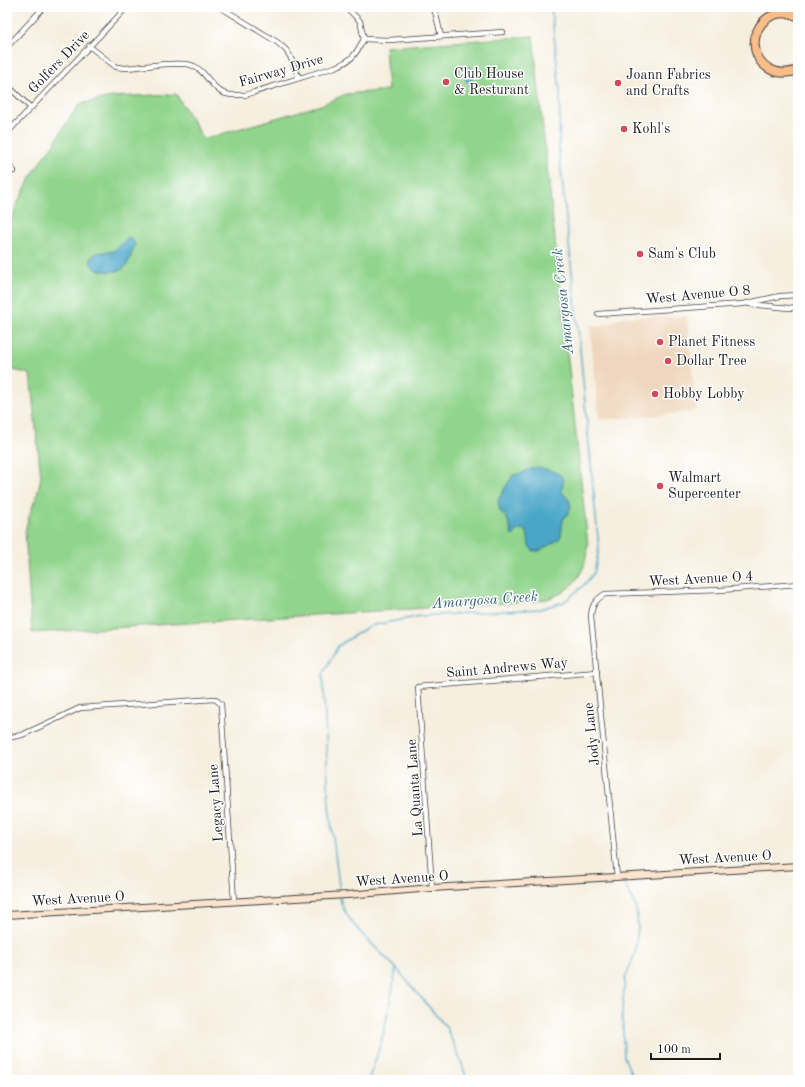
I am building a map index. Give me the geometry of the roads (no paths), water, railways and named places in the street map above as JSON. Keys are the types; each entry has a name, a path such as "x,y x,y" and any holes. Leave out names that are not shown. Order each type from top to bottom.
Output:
{"highway":[{"path":"798,16 784,13 770,16 760,25 757,31 755,43 757,54 764,65 783,73 798,70"}],"main road":[{"name":"West Avenue O","path":"7,915 798,866"}],"street":[{"path":"7,47 44,7"},
{"name":"Golfers Drive","path":"7,133 126,7"},
{"path":"220,7 277,42 286,50 299,78"},
{"path":"346,7 360,21 364,39 389,40 503,32"},
{"path":"432,7 436,15 441,36"},
{"name":"Fairway Drive","path":"90,46 116,67 125,68 181,64 192,66 199,70 216,88 224,93 245,95 347,62 356,54 364,39"},
{"path":"7,85 31,108"},
{"path":"7,164 14,171"},
{"name":"West Avenue O 8","path":"598,314 743,304 780,296 798,294"},
{"path":"743,304 789,308 798,307"},
{"name":"West Avenue O 4","path":"605,594 721,590 798,584"},
{"name":"Jody Lane","path":"605,594 595,601 591,616 617,877"},
{"name":"Saint Andrews Way","path":"418,687 597,672"},
{"name":"La Quanta Lane","path":"418,687 432,888"},
{"name":"Legacy Lane","path":"7,738 22,735 80,708 215,699 221,704 234,901"}],"water":[{"path":"463,66 472,68 472,81 465,81 467,75 462,70"},
{"path":"130,238 133,240 135,245 124,268 108,272 96,269 92,266 90,262 94,255 100,252 110,252 115,250"},
{"path":"538,467 559,474 562,477 562,492 569,500 571,506 569,512 563,520 561,536 558,540 539,551 533,551 529,546 527,532 522,529 518,530 512,536 509,524 506,517 500,511 498,502 513,475"}],"waterway":[{"name":"Amargosa Creek","path":"340,893 329,806 323,674 338,646 369,626 421,616 540,609 564,602 583,586 594,573 599,549 559,152 560,92 551,7"},
{"path":"623,881 636,907 638,927 635,953 625,979 622,1011 624,1057 634,1080"},
{"name":"Amargosa Creek","path":"340,897 342,906 354,925 396,968 385,1025 378,1053 368,1080"},
{"path":"396,968 446,1027 462,1064 467,1080"}],"place":[{"name":"Club House & Resturant","path":"446,82"},
{"name":"Joann Fabrics and Crafts","path":"618,83"},
{"name":"Kohl's","path":"624,129"},
{"name":"Sam's Club","path":"640,254"},
{"name":"Planet Fitness","path":"660,342"},
{"name":"Dollar Tree","path":"668,361"},
{"name":"Hobby Lobby","path":"655,394"},
{"name":"Walmart Supercenter","path":"660,486"}]}
